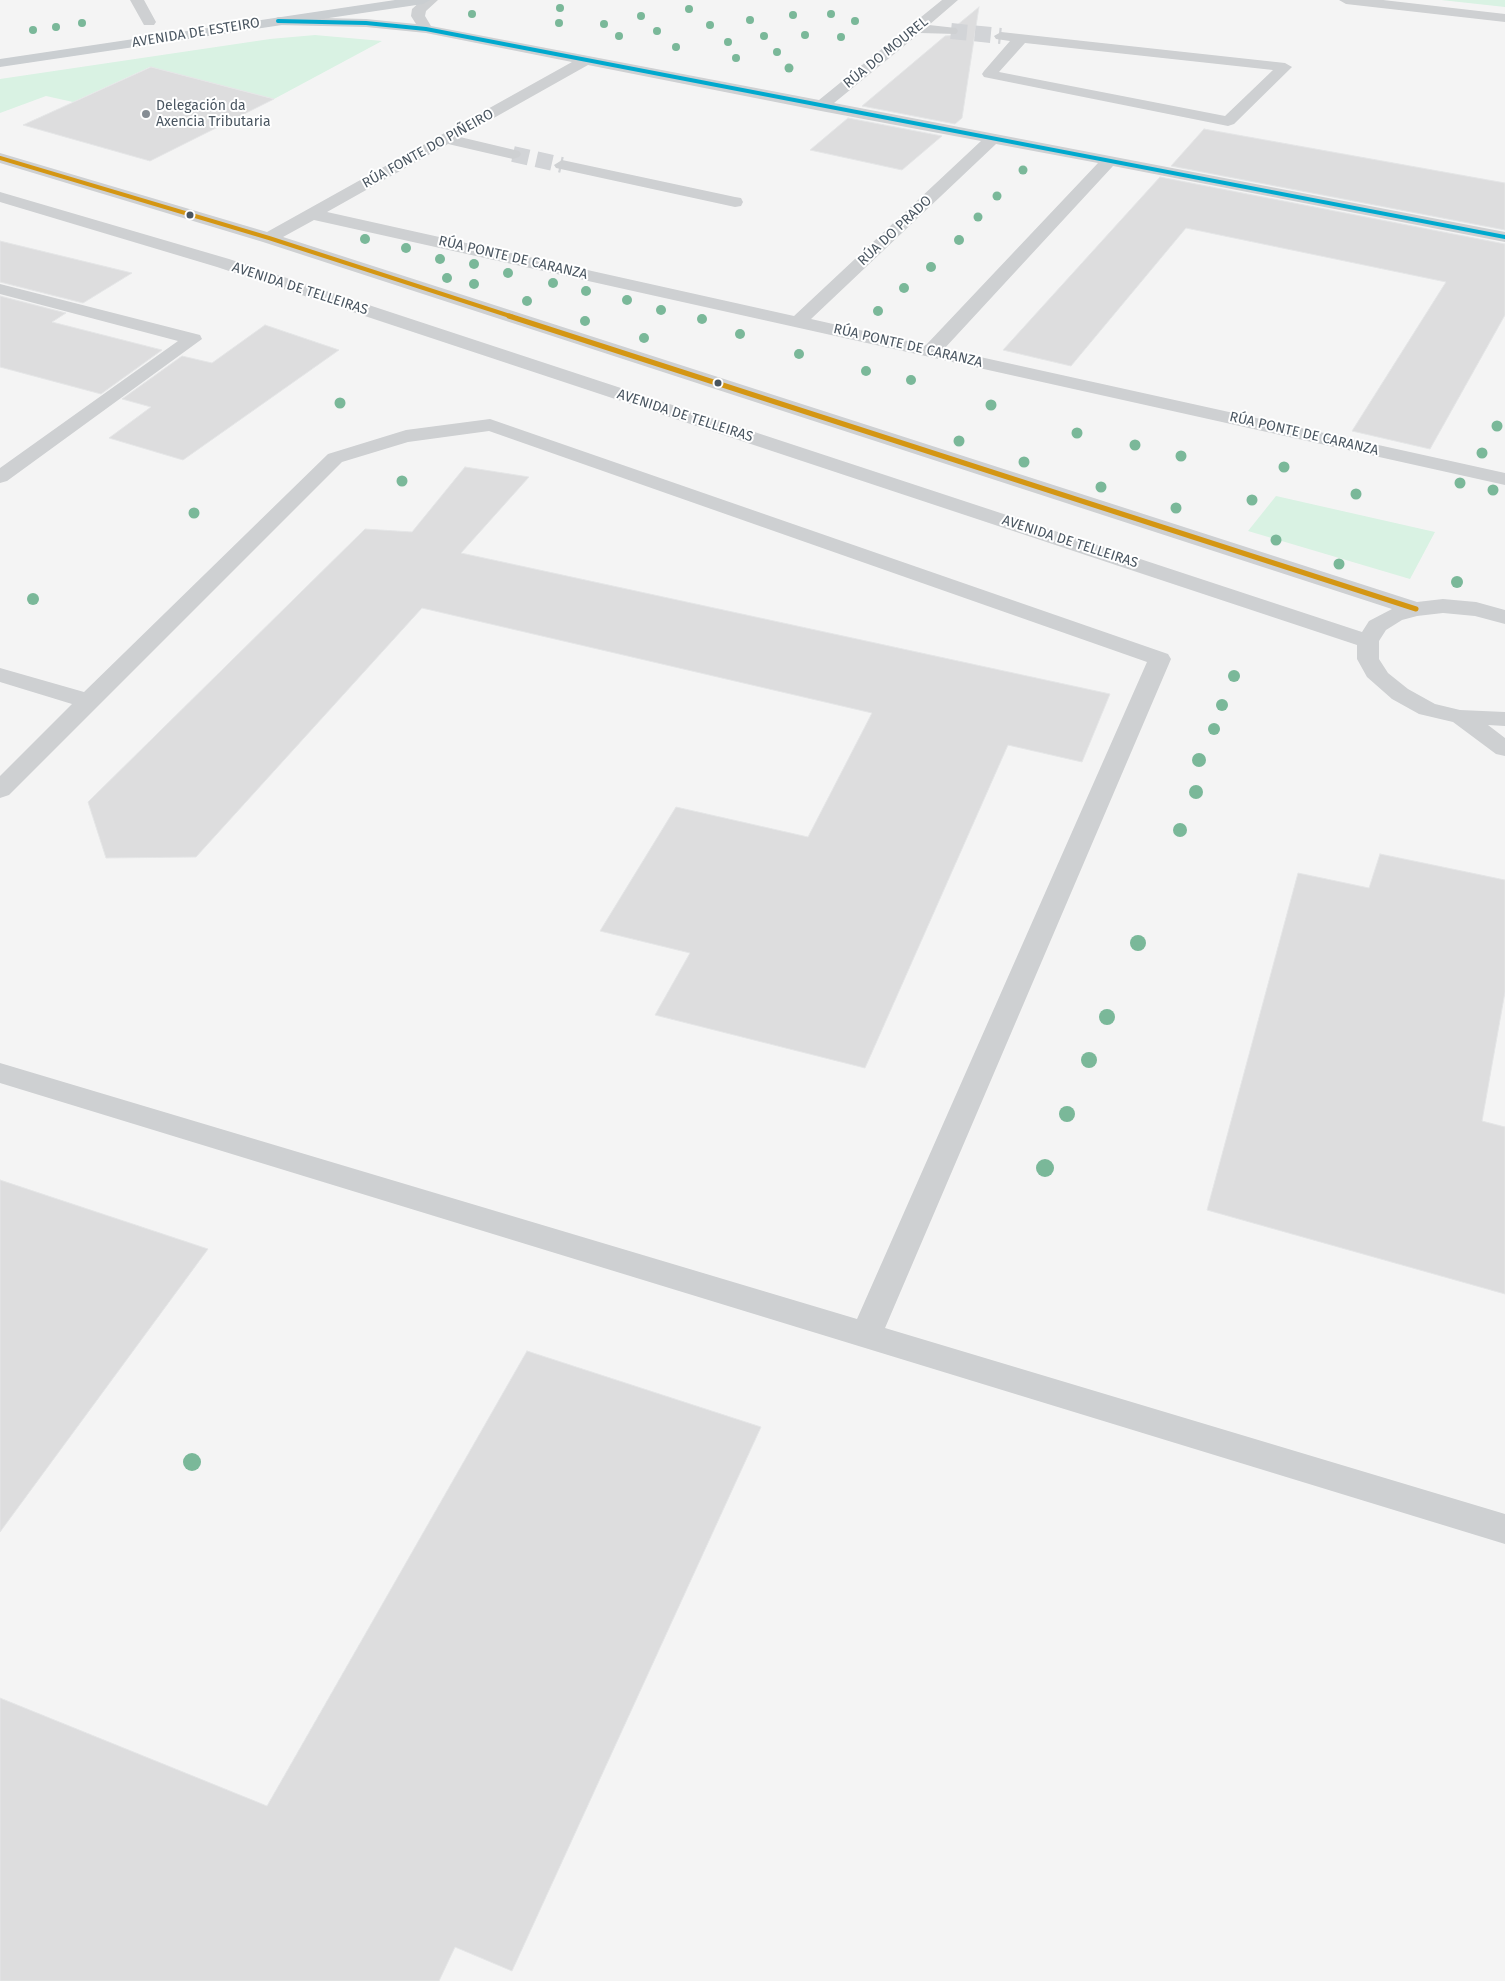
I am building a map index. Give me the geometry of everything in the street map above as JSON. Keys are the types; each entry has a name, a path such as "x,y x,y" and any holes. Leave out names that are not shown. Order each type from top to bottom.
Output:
{"main road":[{"name":"AVENIDA DE ESTEIRO","path":"0,63 422,0"},
{"name":"AVENIDA DE ESTEIRO","path":"131,25 154,21"}],"street":[{"path":"137,0 154,21"},
{"path":"426,29 418,16 419,9 431,0"},
{"name":"RÚA DO MOUREL","path":"821,106 951,0"},
{"path":"1346,0 1505,18"},
{"path":"278,21 366,23 426,29 991,140 1505,237"},
{"path":"916,28 950,31"},
{"path":"1001,36 1021,38 1050,41 1285,67 1228,121 989,74 1021,38"},
{"name":"RÚA FONTE DO PIÑEIRO","path":"269,238 586,60"},
{"path":"446,139 513,154"},
{"name":"RÚA DO PRADO","path":"798,322 991,140"},
{"path":"0,158 269,238 1416,608 1452,607 1476,609 1505,617"},
{"path":"931,352 1108,162"},
{"path":"562,165 735,202"},
{"name":"AVENIDA DE TELLEIRAS","path":"0,197 223,263 1368,641"},
{"name":"RÚA PONTE DE CARANZA","path":"312,214 1505,479"},
{"path":"0,289 193,339 0,477"},
{"path":"0,790 88,700 336,458 406,436 490,425 1160,659 866,1335"},
{"path":"1416,608 1388,619 1377,626 1368,641 1368,659 1379,677 1400,694 1427,709 1460,717 1505,719"},
{"path":"0,675 88,700"},
{"path":"1460,717 1505,748"},
{"path":"0,1073 1505,1528"}],"green space":[{"path":"1441,0 1505,0 1505,7"},
{"path":"315,35 382,41 274,99 150,67 73,102 46,96 0,113 0,79 270,39"},
{"path":"1276,496 1435,532 1410,579 1248,531"}],"building":[{"path":"979,7 962,118 955,124 862,106 945,36 958,35 960,30 956,26"},
{"name":"Delegación da Axencia Tributaria","path":"151,67 274,99 150,161 23,125"},
{"path":"848,118 942,136 902,170 810,150"},
{"path":"1204,129 1505,183 1505,230 1171,166"},
{"path":"1160,177 1505,244 1505,315 1430,449 1352,431 1446,282 1186,228 1071,366 1003,350"},
{"path":"0,241 132,273 83,303 0,282"},
{"path":"0,296 66,313 52,322 162,350 101,394 0,367"},
{"path":"265,325 339,350 183,460 109,438 151,407 122,399 182,356 212,363"},
{"path":"465,467 529,477 461,553 1110,694 1082,762 1008,745 865,1068 655,1015 690,953 600,931 676,807 808,837 872,713 422,608 196,857 106,858 88,802 365,529 412,532"},
{"path":"1380,854 1505,880 1505,992 1482,1121 1505,1127 1505,1294 1207,1210 1298,873 1369,888"},
{"path":"0,1180 208,1249 0,1532"},
{"path":"527,1351 761,1427 512,1971 455,1947 439,1981 0,1981 0,1698 267,1806"}],"tunnel":[{"path":"951,31 1001,36"},
{"path":"513,154 562,165"}],"transit line":[{"path":"278,21 366,23 426,29 1505,237"},
{"path":"0,158 269,238 1416,609"}],"place":[{"name":"Delegación da Axencia Tributaria","path":"146,114"}]}
